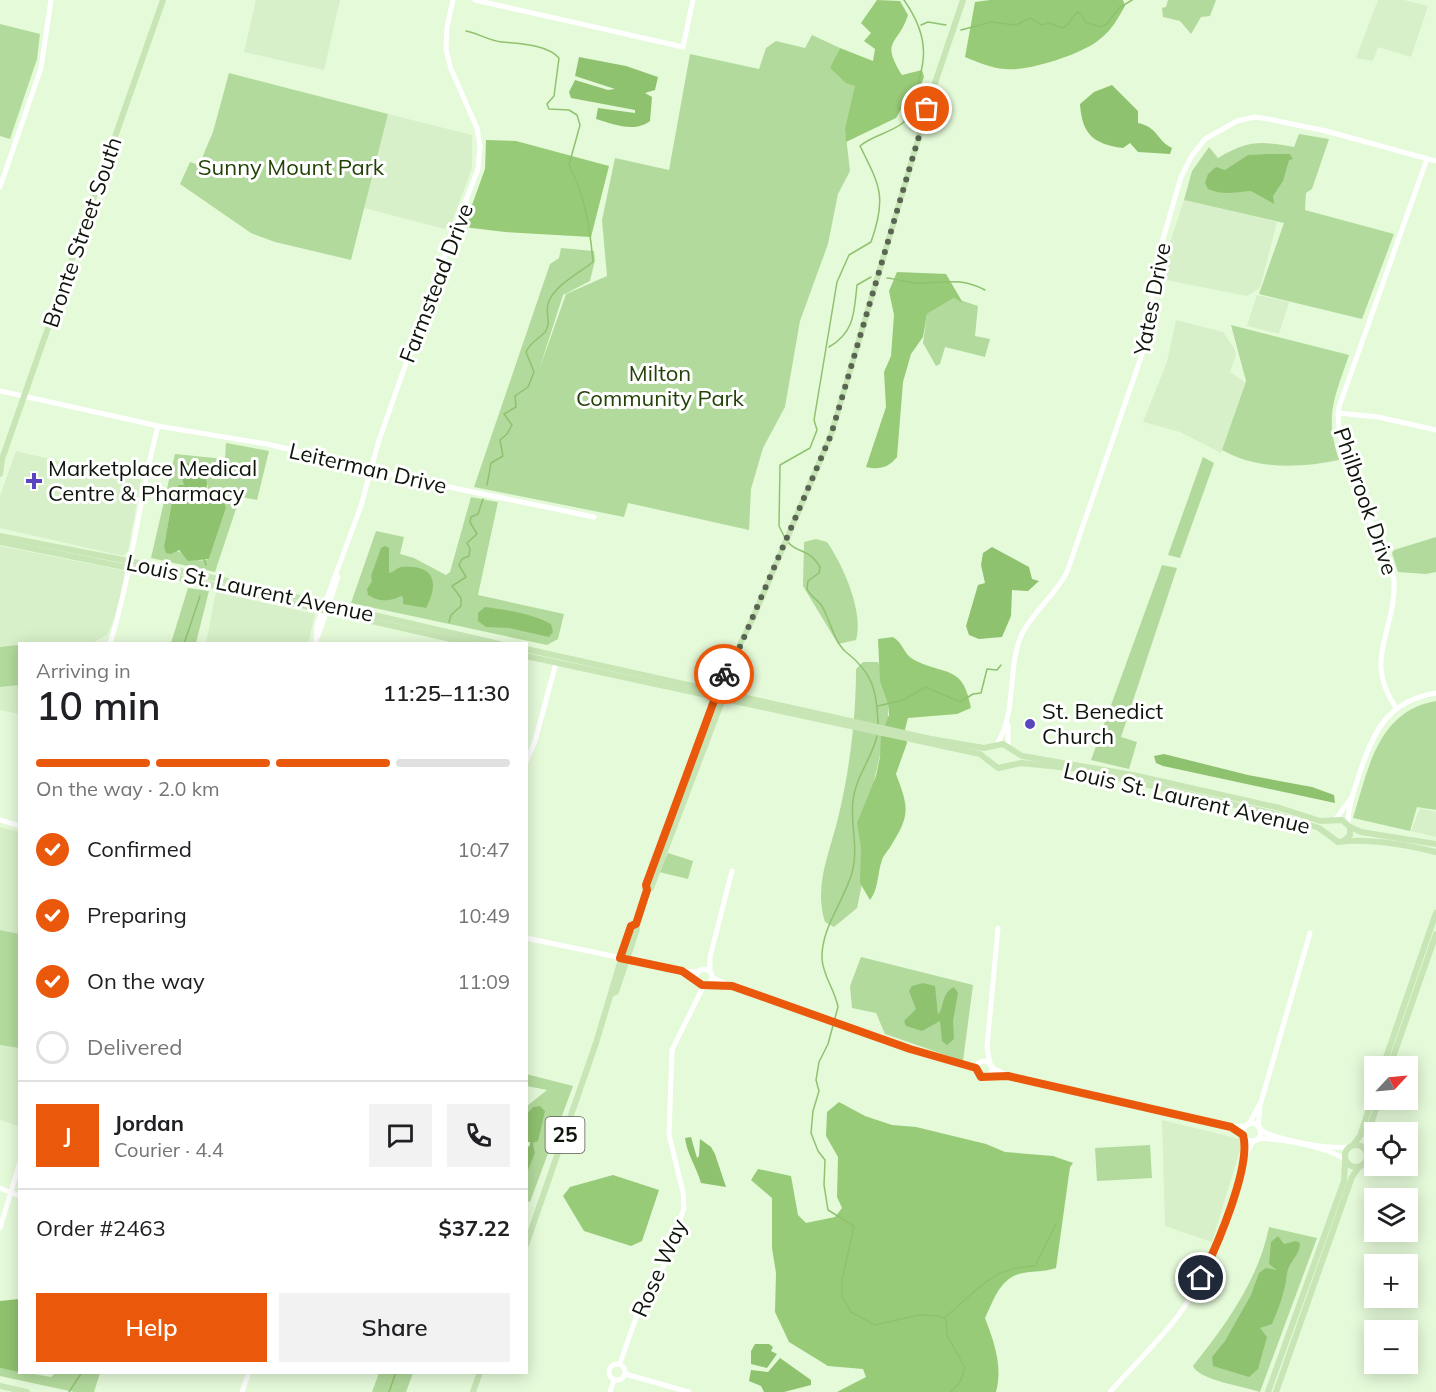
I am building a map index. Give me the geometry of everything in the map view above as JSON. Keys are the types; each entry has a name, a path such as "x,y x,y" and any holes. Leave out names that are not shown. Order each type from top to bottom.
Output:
{"main road":[{"name":"Bronte Street South","path":"0,474 1,464 163,0"},
{"name":"25","path":"528,1239 611,994 616,992 624,959 637,929 636,924 647,890 651,888 720,695 728,666 733,663 831,435 896,209 963,0"},
{"name":"Louis St. Laurent Avenue","path":"0,536 130,566"},
{"name":"Louis St. Laurent Avenue","path":"0,543 130,566 205,576 465,642"},
{"name":"Louis St. Laurent Avenue","path":"326,607 490,642"},
{"path":"528,649 720,695 830,724 980,754 998,768 1006,766 1012,756 1009,747 996,745 984,748 968,745 828,715 720,695 528,656"},
{"path":"990,762 988,754 996,745"},
{"name":"Louis St. Laurent Avenue","path":"1009,747 1020,756 1133,775 1334,821"},
{"name":"Louis St. Laurent Avenue","path":"1006,766 1021,763 1079,769 1261,810 1318,828 1330,836"},
{"path":"1436,844 1361,832 1342,820 1334,821 1329,829 1330,836 1338,842 1346,840 1404,845 1436,852"},
{"path":"1346,840 1350,835 1349,826"},
{"path":"1386,1056 1436,913"},
{"path":"1393,1056 1436,934"},
{"path":"1268,1392 1344,1180 1345,1160 1351,1146 1360,1136 1369,1110"},
{"path":"1351,1146 1360,1146 1364,1149"},
{"path":"1345,1160 1354,1167 1359,1167"},
{"path":"1276,1392 1352,1177 1364,1162"},
{"path":"473,1392 479,1374"},
{"path":"0,1386 27,1392"}],"street":[{"path":"0,187 40,68 51,0"},
{"name":"Farmstead Drive","path":"316,642 418,328 479,165 480,146 477,128 451,69 446,49 447,27 453,0"},
{"path":"475,0 682,47 693,0"},
{"name":"Yates Drive","path":"996,745 1007,718 1021,638 1030,621 1056,591 1067,572 1136,374 1149,334 1156,260 1181,177 1196,150 1205,139 1226,125 1254,117 1326,130 1436,161"},
{"name":"Philbrook Drive","path":"1397,709 1387,695 1380,669 1394,596 1394,579 1341,442 1338,412 1427,159"},
{"name":"Leiterman Drive","path":"0,391 158,426 248,440 594,518"},
{"path":"1338,412 1383,418 1436,430"},
{"path":"111,642 123,602 139,510 158,426"},
{"path":"528,757 535,741 556,663"},
{"path":"1349,826 1352,797 1374,734 1380,724 1412,700 1436,693"},
{"name":"Yates Drive","path":"1007,718 1009,747"},
{"path":"1334,821 1352,797"},
{"path":"0,820 18,825"},
{"path":"711,974 710,957 732,872"},
{"path":"988,1076 991,1066 987,1047 998,928"},
{"path":"1110,1392 1169,1327 1195,1290 1222,1231 1246,1154 1256,1140 1261,1102 1310,933"},
{"path":"528,938 682,971 701,970 725,984 951,1061 991,1066 1008,1076"},
{"path":"701,970 710,957"},
{"name":"Rose Way","path":"696,998 697,980 701,970"},
{"path":"682,971 707,984 725,984"},
{"name":"Rose Way","path":"620,1363 637,1315 664,1265 684,1212 683,1192 669,1135 672,1053 696,998 707,984 711,974"},
{"path":"987,1047 978,1065 980,1076 1008,1076 1231,1127 1247,1125 1259,1128 1273,1136 1327,1147 1351,1146"},
{"path":"1246,1154 1244,1136 1247,1125 1261,1102"},
{"path":"1231,1127 1244,1136 1256,1140 1273,1139 1332,1152 1345,1160"},
{"path":"0,1228 18,1168"},
{"path":"0,1188 18,1195"},
{"path":"620,1363 625,1368 625,1374 621,1380 614,1380 610,1376 610,1368 613,1364 620,1363"},
{"path":"242,1392 248,1374"},
{"path":"625,1374 689,1392"},
{"path":"610,1392 614,1380"}],"shaded area":[{"path":"256,0 340,0 324,70 244,52"},
{"path":"877,0 900,1 908,15 893,43 892,55 902,75 922,70 924,77 919,90 909,95 896,118 846,142 845,128 855,86 846,83 830,68 840,48 873,61 875,49 864,41 871,33 861,23"},
{"path":"1123,0 1125,6 1108,32 1092,45 1040,65 1005,69 965,57 975,2"},
{"path":"1378,0 1404,0 1428,6 1411,57 1378,47 1373,61 1356,58"},
{"path":"579,57 626,66 658,77 655,90 645,93 652,97 650,121 644,125 631,127 596,119 598,108 635,113 635,110 571,98 569,92 575,80 608,90 615,89 575,76"},
{"path":"1112,85 1138,111 1138,123 1150,128 1172,148 1170,154 1138,152 1130,143 1123,148 1104,144 1091,136 1083,123 1080,104 1094,92"},
{"path":"388,114 472,135 472,168 449,230 364,208"},
{"path":"486,140 516,141 609,166 591,237 464,227 485,169"},
{"path":"1290,154 1293,159 1289,160 1283,181 1273,196 1274,204 1251,191 1225,193 1208,189 1205,183 1208,174 1216,167 1225,170 1248,155"},
{"path":"1184,200 1277,222 1260,288 1247,296 1161,279 1166,255"},
{"path":"897,272 946,274 963,303 954,298 927,314 923,337 911,354 903,382 897,457 887,466 871,468 866,467 886,407 884,372 891,356 894,315 889,291"},
{"path":"1257,295 1289,302 1279,334 1247,326"},
{"path":"1176,320 1223,332 1234,348 1236,355 1230,372 1245,382 1221,453 1180,432 1143,422 1167,362"},
{"path":"16,451 141,480 128,551 123,556 0,528 0,496"},
{"path":"186,462 205,477 206,492 219,503 225,503 226,508 209,559 188,561 179,550 171,554 166,553 164,546 174,490 179,485 184,485 179,467"},
{"path":"0,546 126,571 121,602 108,634 94,642 18,642 18,714 0,710"},
{"path":"385,546 389,548 389,573 401,567 412,567 421,568 431,577 433,590 426,608 403,604 401,596 384,600 368,595 367,589 372,581 371,576 381,548"},
{"path":"992,547 1029,567 1032,579 1039,581 1028,591 1012,590 1011,616 1002,637 979,639 969,635 966,626 978,585 985,583 981,565 983,553"},
{"path":"216,592 315,614 308,642 206,642"},
{"path":"485,607 535,617 551,624 553,632 549,637 509,628 486,627 478,621 478,613"},
{"path":"893,637 911,658 957,677 963,683 971,708 957,714 908,718 905,729 907,743 896,774 905,802 905,817 880,865 875,891 870,900 860,883 861,848 857,823 876,776 881,735 889,715 888,704 880,681 878,639"},
{"path":"1164,754 1248,775 1312,787 1334,795 1335,803 1156,763 1154,756"},
{"path":"1420,808 1436,812 1436,837 1411,831"},
{"path":"0,827 18,832 18,934 0,930"},
{"path":"923,983 935,986 938,1015 947,993 954,987 958,993 953,1021 954,1039 947,1045 942,1041 940,1021 922,1031 906,1026 904,1021 916,1009 909,991 912,986"},
{"path":"0,1045 18,1048 18,1126 0,1120"},
{"path":"839,1102 865,1116 892,1125 916,1127 986,1144 1005,1152 1053,1156 1073,1163 1070,1167 1056,1268 1023,1273 1009,1279 999,1290 985,1318 998,1363 996,1392 837,1392 866,1377 863,1369 828,1366 789,1342 775,1312 776,1273 772,1248 772,1198 751,1180 758,1169 791,1176 798,1215 806,1223 835,1217 842,1208 837,1197 838,1157 826,1136 827,1112"},
{"path":"540,1106 545,1111 538,1141 533,1143 535,1153 528,1170 530,1142 528,1142 528,1112 533,1107"},
{"path":"1162,1120 1240,1139 1240,1150 1212,1242 1165,1226"},
{"path":"691,1137 697,1158 700,1139 711,1147 726,1187 701,1183 686,1144 685,1138"},
{"path":"613,1175 659,1190 642,1241 631,1246 584,1231 563,1196 570,1187"},
{"path":"1278,1236 1284,1244 1296,1241 1300,1243 1298,1252 1289,1266 1283,1293 1272,1324 1260,1328 1267,1337 1258,1369 1249,1377 1213,1366 1212,1357 1225,1341 1251,1295 1259,1273 1266,1268 1277,1270 1269,1264 1271,1242"},
{"path":"18,1299 18,1372 0,1368 0,1301"},
{"path":"755,1344 769,1344 773,1347 771,1351 777,1354 767,1368 751,1364 751,1351"},
{"path":"780,1358 811,1380 811,1385 784,1392 764,1392 761,1386 749,1381 751,1370 768,1372"}],"green space":[{"path":"1168,0 1216,0 1210,16 1201,17 1191,34 1180,21 1163,17 1162,8 1166,7"},
{"path":"0,24 40,34 37,59 10,139 0,136"},
{"name":"Milton Community Park","path":"812,35 840,48 831,68 856,86 845,128 850,171 838,194 828,244 800,321 785,407 763,448 751,489 749,530 628,503 624,517 474,487 550,264 559,258 561,248 594,251 595,260 590,281 563,295 539,370 566,294 607,276 602,220 615,158 669,170 690,54 759,69 766,48 776,41 805,48"},
{"name":"Sunny Mount Park","path":"229,73 388,114 351,260 275,242 251,233 180,184 190,162 199,165 213,132"},
{"path":"1299,134 1329,139 1312,189 1306,193 1305,210 1394,234 1362,319 1259,294 1284,223 1184,200 1192,171 1209,147 1218,158 1247,145 1263,143 1294,147"},
{"path":"954,298 978,306 975,336 990,339 985,357 945,347 940,364 936,366 923,343 927,314"},
{"path":"1231,325 1349,355 1333,406 1332,431 1339,460 1309,465 1279,466 1250,461 1222,450 1246,381"},
{"path":"226,443 269,451 257,500 240,497 215,572 151,558 175,454 225,459","holes":["190,464 196,467 208,486 206,492 225,503 226,508 209,559 203,560 193,559 164,546 174,490 184,485"]},
{"path":"1203,457 1214,463 1180,558 1168,555"},
{"path":"471,497 498,502 478,595 564,614 558,639 547,645 351,603 376,531 404,537 400,554 414,558 446,575 450,572"},
{"path":"1436,537 1436,572 1426,574 1398,572 1392,553 1394,550"},
{"path":"816,539 827,542 845,576 855,603 858,629 856,640 838,644 803,586 804,542"},
{"path":"1162,565 1177,568 1121,737 1137,742 1129,769 1091,760"},
{"path":"188,588 209,591 196,642 171,642"},
{"path":"18,645 18,685 0,687 0,647"},
{"path":"863,662 878,662 888,686 888,721 867,811 864,874 857,908 834,927 825,922 821,895 822,881 839,814 849,760 854,724 856,669"},
{"path":"1436,701 1436,810 1417,807 1410,831 1353,818 1370,763 1388,730 1400,717 1416,707"},
{"path":"668,853 693,861 688,879 659,872"},
{"path":"0,930 18,934 18,1048 0,1045"},
{"path":"861,957 973,985 963,1061 885,1034 876,1013 852,1008 850,986"},
{"path":"528,1075 573,1086 530,1202 528,1201 528,1170 535,1153 533,1143 540,1107 533,1107 528,1112 528,1105 547,1090 528,1086"},
{"path":"1150,1145 1152,1178 1097,1181 1095,1148"},
{"path":"1269,1227 1317,1238 1260,1392 1204,1376 1193,1366 1217,1335 1249,1283"},
{"path":"0,1368 18,1371 18,1374 51,1377 54,1374 100,1374 94,1392 74,1392 0,1376"},
{"path":"378,1374 413,1374 406,1392 372,1392"}],"waterway":[{"path":"785,538 779,526 780,465 810,448 817,430 814,420 837,282 849,255 871,242 879,214 879,192 860,146 904,122 921,74 923,46 920,32 904,0"},
{"path":"961,30 991,22 1016,25 1030,18 1042,25 1049,23 1062,28 1077,12 1081,13 1085,22 1101,27 1107,24 1119,8 1132,0"},
{"path":"921,25 928,22 946,25"},
{"path":"466,31 497,41 540,47 554,53 559,58 554,96 547,104 549,109 569,110 577,115 580,125 569,165 575,176 586,212 593,262 560,286 548,304 547,328 526,352 534,372 528,387 515,396 516,407 504,414 512,425 500,440 503,456 491,463 487,485"},
{"path":"829,347 844,335 852,320 857,285 871,277"},
{"path":"887,278 915,283 967,283 985,290"},
{"path":"449,622 451,615 461,606 461,598 452,586 466,577 459,565 462,559 469,556 470,549 467,543 477,534 470,522 471,517 478,514 483,499"},
{"path":"788,542 791,546 811,556 820,567 819,573 808,581 807,589 822,606 842,648 868,675 875,692 878,725"},
{"path":"204,559 206,565"},
{"path":"185,642 200,596"},
{"path":"878,706 903,700 926,687 960,702 973,694 981,693 987,669 997,670 1001,665"},
{"path":"877,736 857,783 853,800 855,855 852,873 829,926 823,948 823,965 838,1007 828,1044 819,1062 816,1080 819,1091 813,1111 811,1133 818,1151 825,1160 824,1185 828,1210 854,1226 842,1280 842,1296 851,1312 875,1325 919,1315 940,1316 946,1320 947,1335 965,1368 960,1382 951,1392"},
{"path":"944,1318 975,1290 995,1276 1019,1267 1035,1266 1056,1224"},
{"path":"69,1392 81,1374"},
{"path":"389,1392 395,1374"}],"way so far":[{"path":"724,674 728,666 733,663 825,453 927,109"}],"place":[{"name":"Marketplace Medical Centre & Pharmacy","path":"34,481"},
{"name":"St. Benedict Church","path":"1030,724"}],"route":[{"path":"724,674 646,885 647,890 636,924 631,926 620,958 682,971 684,974 692,975 702,985 725,984 769,998 910,1049 976,1068 977,1074 981,1077 1008,1076 1231,1127 1243,1135 1246,1154 1217,1246 1201,1278"}]}
